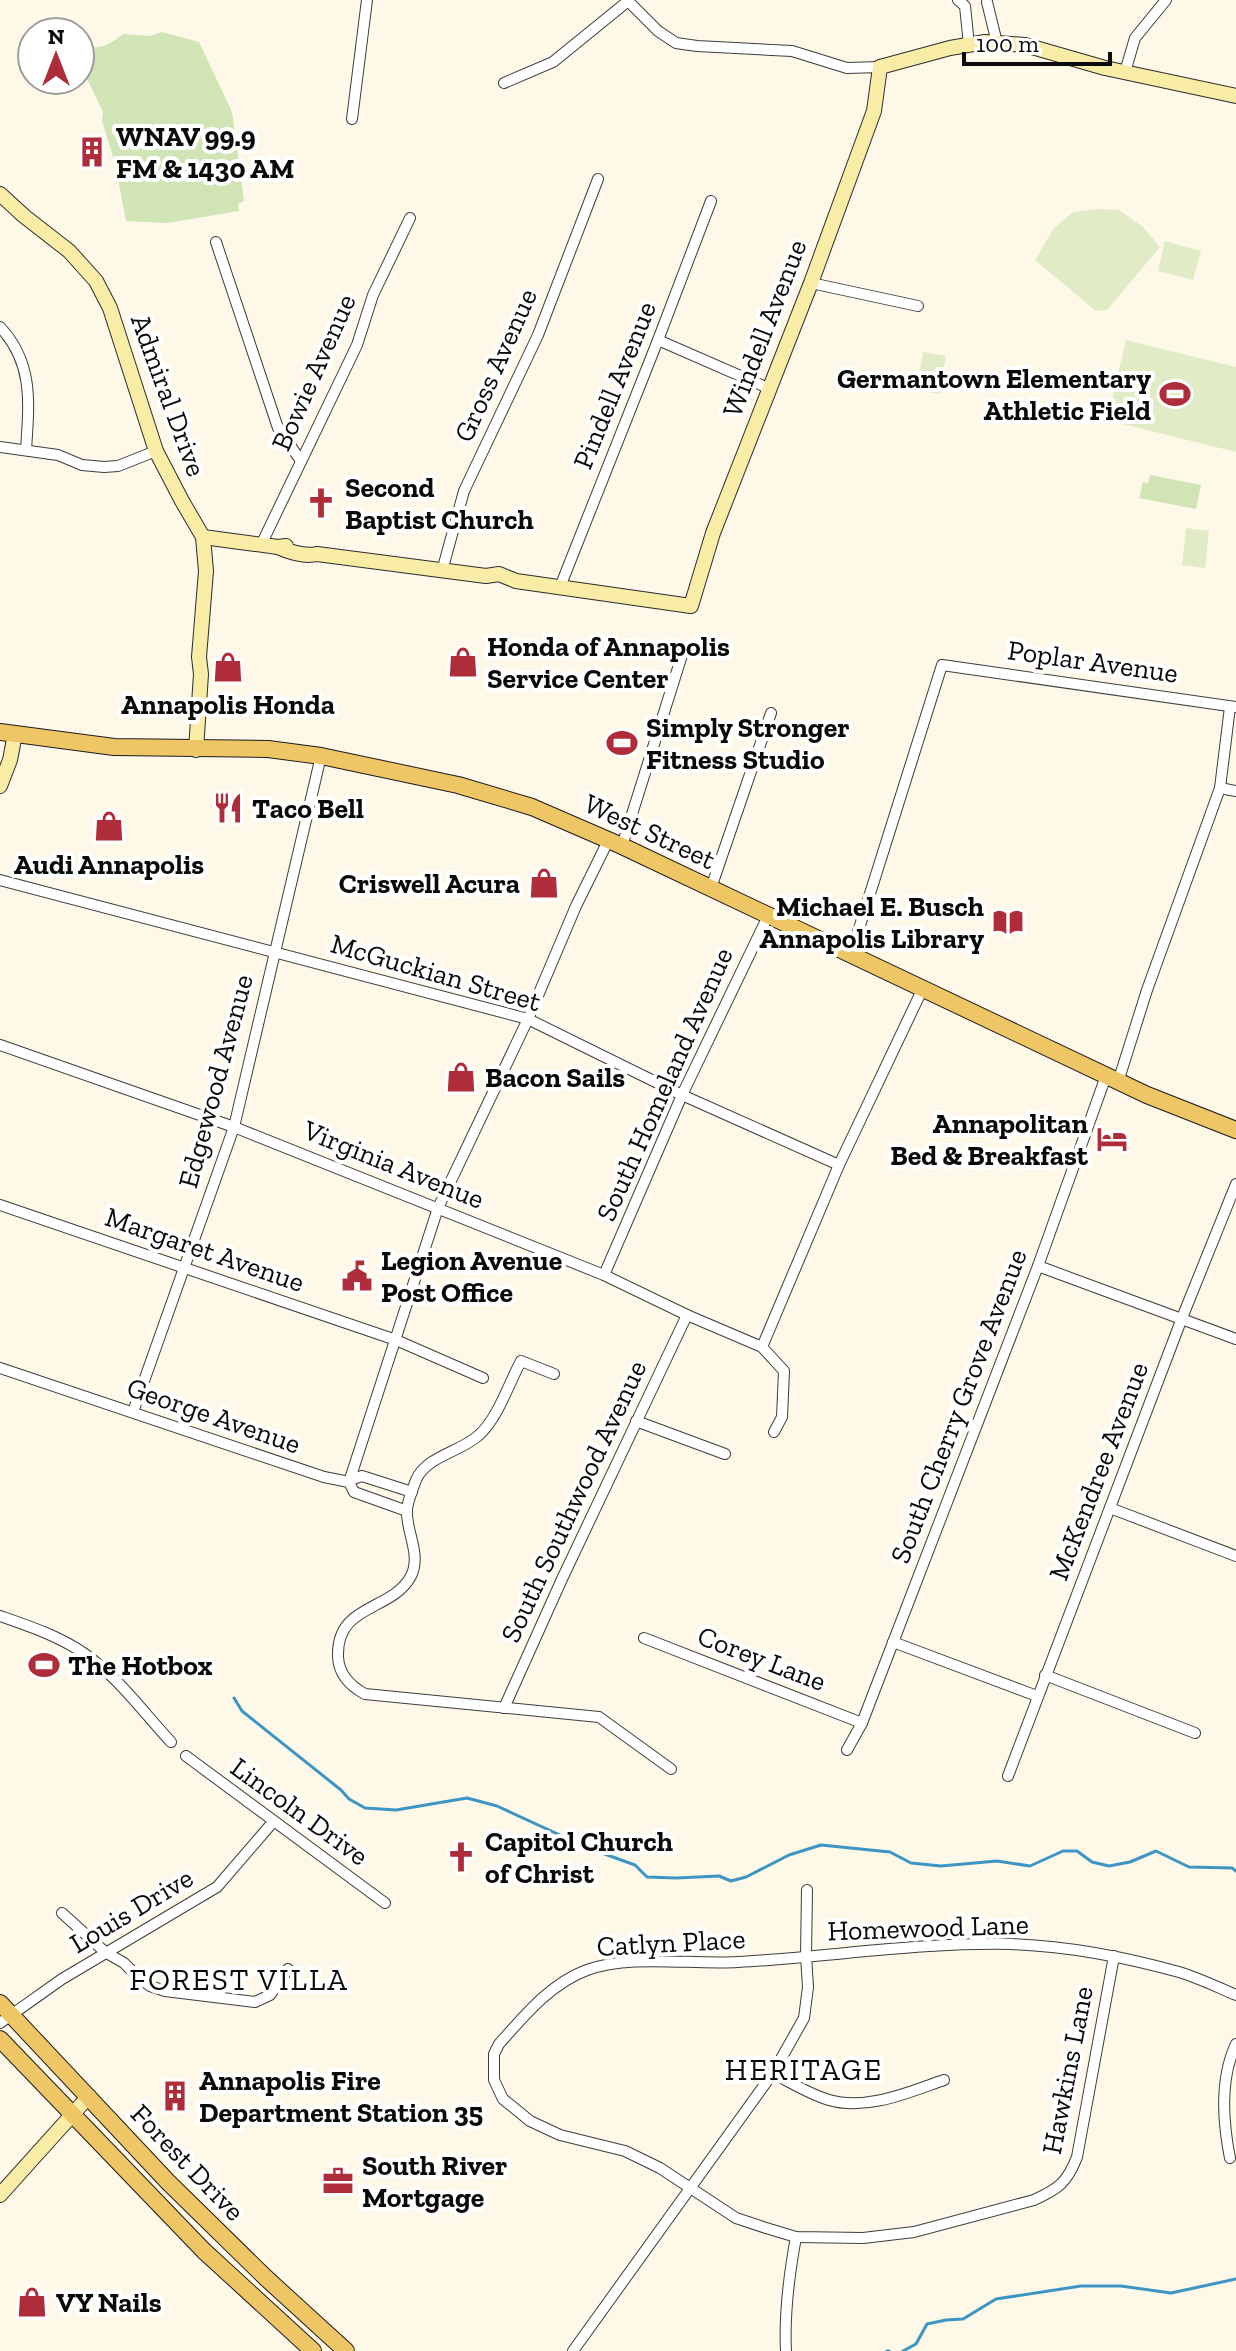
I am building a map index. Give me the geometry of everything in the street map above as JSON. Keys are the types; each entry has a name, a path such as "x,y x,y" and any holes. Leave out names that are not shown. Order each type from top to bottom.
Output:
{"main road":[{"name":"West Street","path":"8,733 114,747 268,749 321,756 458,785 532,807 616,842 1112,1079 1236,1130"},
{"name":"Forest Drive","path":"0,2003 7,2019 89,2096 266,2278 346,2351"},
{"name":"Forest Drive","path":"0,2039 204,2251 313,2351"},
{"path":"132,2176 149,2161"}],"street":[{"path":"352,119 367,0"},
{"path":"504,83 553,62 628,0 658,31 676,43 792,51 847,68 880,67 969,45 1025,45 1125,72 1236,96"},
{"path":"1125,72 1135,38 1166,0"},
{"path":"969,45 961,3 987,1 997,43"},
{"name":"Windell Avenue","path":"560,587 691,606 713,533 811,283 874,111 880,67"},
{"name":"Gross Avenue","path":"442,571 464,491 538,335 598,179"},
{"name":"Admiral Drive","path":"0,194 69,251 96,281 113,318 156,451 203,537 206,571 196,750"},
{"name":"Pindell Avenue","path":"560,587 711,201"},
{"name":"Bowie Avenue","path":"261,545 357,345 373,295 410,218"},
{"path":"216,242 278,428 301,461"},
{"path":"811,283 918,306"},
{"path":"0,327 19,356 26,378 29,396 26,450"},
{"path":"658,340 768,388"},
{"path":"0,447 58,455 82,465 104,467 118,466 156,451"},
{"path":"203,537 278,547 311,556 317,554 486,576 497,582 516,581 560,587"},
{"path":"350,1481 438,1208 528,1019 576,906 616,842 683,652"},
{"name":"Poplar Avenue","path":"851,954 942,665 1233,707"},
{"name":"South Cherry Grove Avenue","path":"847,1750 862,1723 1147,990 1220,788 1233,707"},
{"path":"711,888 771,713"},
{"path":"0,786 10,760 8,733"},
{"name":"Edgewood Avenue","path":"133,1412 234,1127 321,756"},
{"path":"1220,788 1236,791"},
{"name":"McGuckian Street","path":"0,880 528,1019 682,1095 839,1165"},
{"name":"South Homeland Avenue","path":"604,1275 682,1095 769,914"},
{"path":"774,1432 782,1417 784,1371 762,1347 839,1165 923,988"},
{"name":"Virginia Avenue","path":"0,1045 234,1127 604,1275 762,1347"},
{"name":"McKendree Avenue","path":"1008,1776 1236,1184"},
{"name":"Margaret Avenue","path":"0,1205 396,1340 483,1378"},
{"path":"1038,1266 1236,1339"},
{"name":"South Southwood Avenue","path":"504,1708 687,1315"},
{"path":"554,1374 521,1361 493,1417 481,1433 425,1467 417,1477 407,1511 414,1555 412,1575 396,1592 348,1621 342,1631 338,1663 350,1684 365,1694 599,1717 671,1769"},
{"name":"George Avenue","path":"0,1368 324,1477 350,1481 354,1492 407,1511"},
{"path":"636,1421 725,1454"},
{"path":"350,1481 362,1476 412,1492"},
{"path":"1110,1508 1236,1556"},
{"path":"0,1616 49,1634 84,1653 106,1671 171,1742"},
{"name":"Corey Lane","path":"644,1638 862,1723"},
{"path":"893,1642 1037,1696"},
{"path":"1045,1675 1195,1733"},
{"name":"Lincoln Drive","path":"186,1756 385,1903"},
{"name":"Louis Drive","path":"7,2019 62,1979 217,1887 273,1822"},
{"path":"573,2351 773,2073 804,2018 808,1987 807,1890"},
{"path":"62,1913 105,1952 124,1963 150,1986 165,1991 255,2002 270,1995 288,1969"},
{"name":"Homewood Lane","path":"806,1956 951,1945 1013,1944 1064,1948 1114,1956 1182,1973 1236,1995"},
{"name":"Catlyn Place","path":"692,2189 660,2168 625,2151 560,2135 530,2121 503,2099 494,2080 494,2054 499,2044 555,1987 586,1970 630,1963 718,1963 806,1956"},
{"name":"Hawkins Lane","path":"692,2189 736,2218 796,2237 863,2238 914,2232 1034,2200 1053,2191 1065,2182 1077,2157 1114,1956"},
{"path":"1230,2158 1225,2129 1226,2101 1236,2044"},
{"path":"773,2073 814,2095 854,2103 908,2092 944,2080"},
{"path":"0,2195 89,2096"},
{"path":"786,2351 784,2326 796,2237"}],"green space":[{"path":"162,32 199,42 232,112 244,201 238,204 239,211 167,223 126,221 115,163 102,121 103,112 95,96 96,47 106,45 123,34 150,36"},
{"path":"1119,210 1143,227 1160,247 1107,310 1096,311 1035,260 1054,228 1073,212"},
{"path":"1165,241 1201,251 1193,280 1158,271"},
{"name":"Germantown Elementary Athletic Field","path":"1126,340 1236,367 1236,452 1107,420"},
{"path":"923,352 946,356 940,394 917,390"},
{"path":"1150,475 1201,485 1196,509 1139,498 1143,482 1148,483"},
{"path":"1186,528 1209,531 1205,568 1182,565"}],"waterway":[{"path":"234,1698 242,1711 349,1799 365,1808 396,1810 467,1798 497,1806 588,1848 635,1865 647,1877 719,1876 731,1881 746,1877 789,1855 821,1845 890,1852 911,1863 941,1866 997,1861 1030,1866 1063,1851 1077,1851 1092,1862 1109,1866 1130,1862 1156,1851 1189,1867 1232,1868 1236,1871"},
{"path":"903,2351 916,2344 927,2324 963,2319 996,2299 1081,2286 1121,2286 1171,2293 1236,2279"}],"place":[{"name":"WNAV 99.9 FM & 1430 AM","path":"92,152"},
{"name":"Germantown Elementary Athletic Field","path":"1175,394"},
{"name":"Second Baptist Church","path":"321,503"},
{"name":"Honda of Annapolis Service Center","path":"463,662"},
{"name":"Annapolis Honda","path":"228,667"},
{"name":"Simply Stronger Fitness Studio","path":"622,743"},
{"name":"Taco Bell","path":"228,808"},
{"name":"Audi Annapolis","path":"109,826"},
{"name":"Criswell Acura","path":"544,883"},
{"name":"Michael E. Busch Annapolis Library","path":"1008,922"},
{"name":"Bacon Sails","path":"461,1077"},
{"name":"Annapolitan Bed & Breakfast","path":"1112,1139"},
{"name":"Legion Avenue Post Office","path":"357,1276"},
{"name":"The Hotbox","path":"44,1665"},
{"name":"Capitol Church of Christ","path":"461,1857"},
{"name":"Annapolis Fire Department Station 35","path":"175,2096"},
{"name":"South River Mortgage","path":"338,2181"},
{"name":"VY Nails","path":"32,2302"}],"district":[{"name":"FOREST VILLA","path":"239,1980"},
{"name":"HERITAGE","path":"804,2070"}]}
